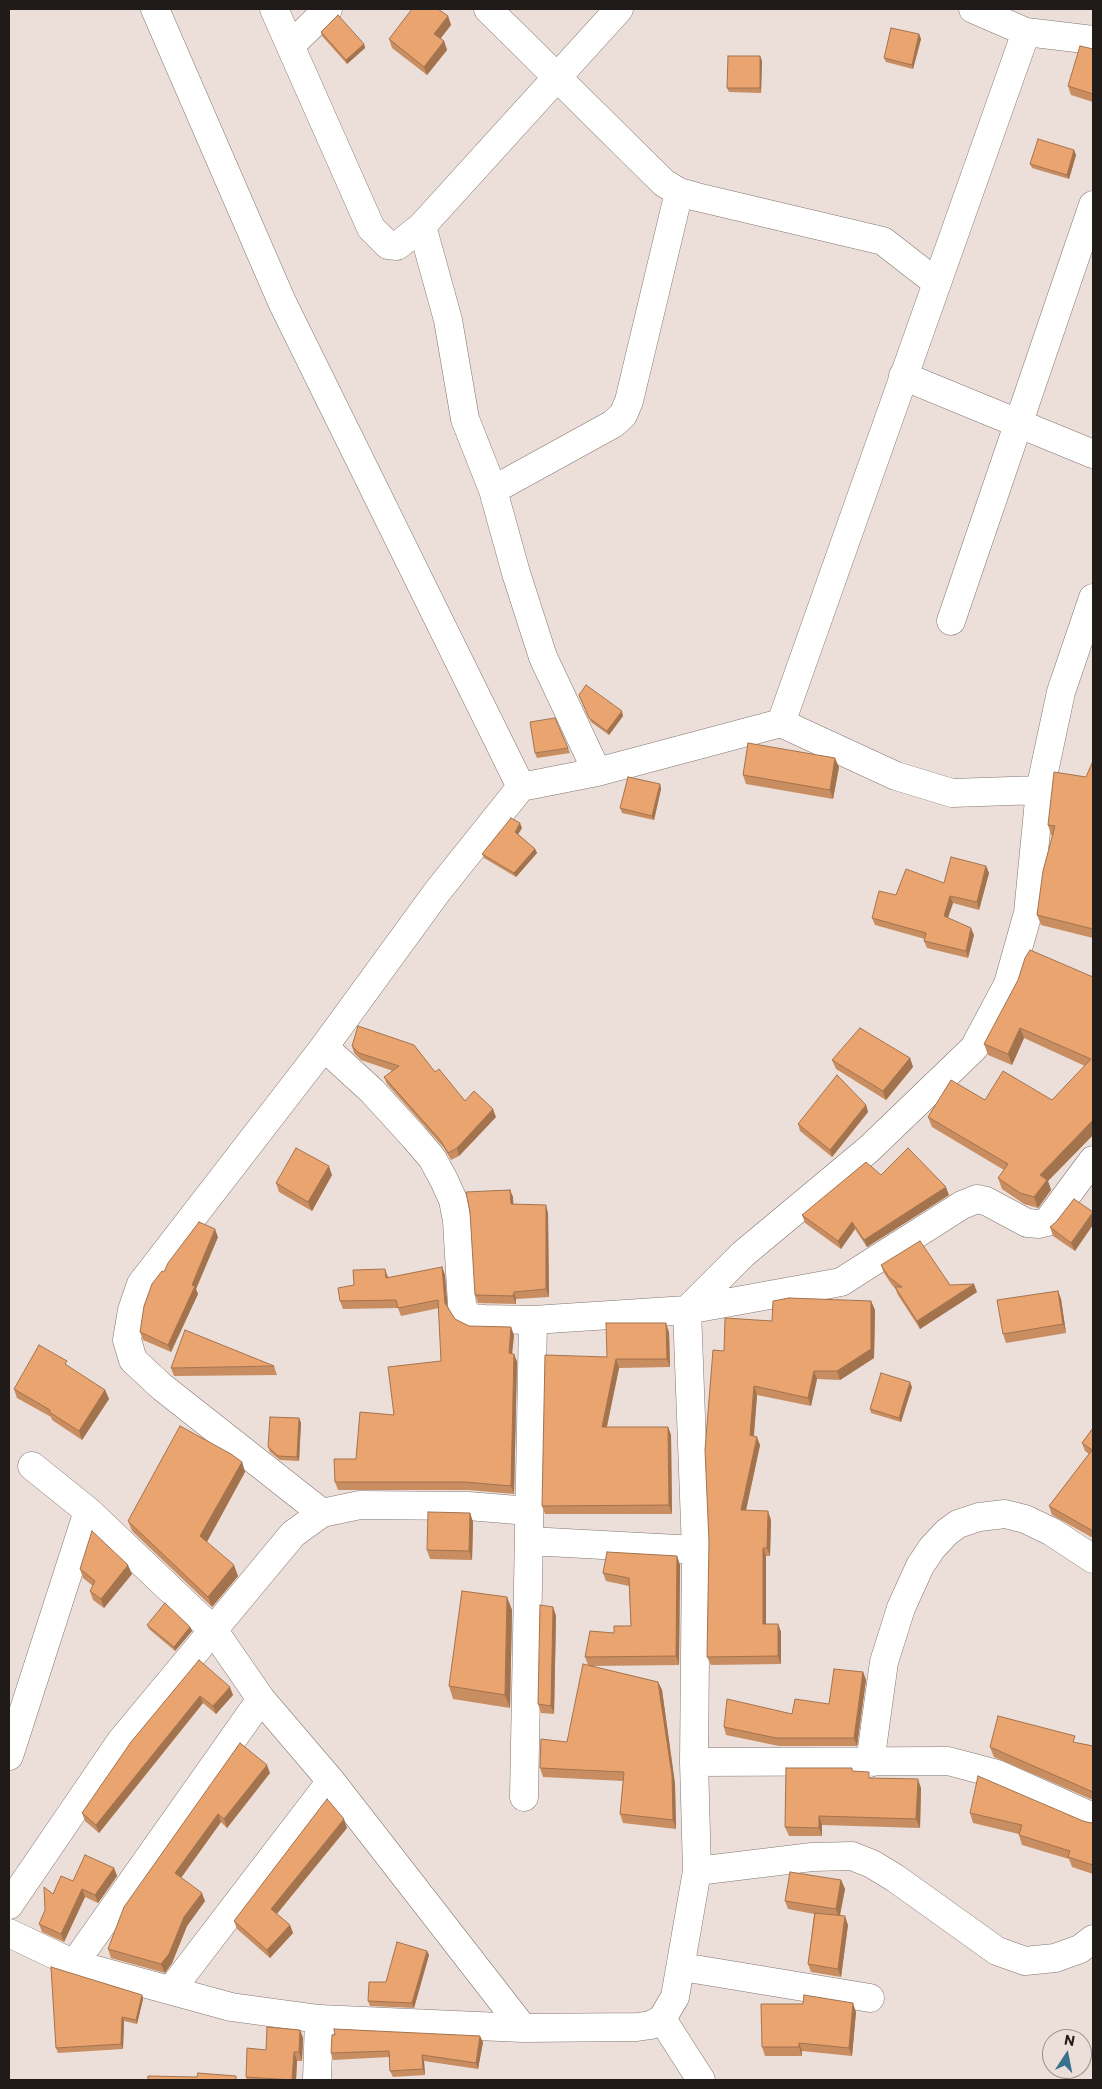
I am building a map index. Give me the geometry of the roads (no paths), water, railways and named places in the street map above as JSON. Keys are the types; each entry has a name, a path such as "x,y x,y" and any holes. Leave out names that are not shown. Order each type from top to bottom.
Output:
{"street":[{"path":"155,9 282,302 521,787"},
{"path":"274,9 371,228 388,245 398,246 422,226 558,79 619,9"},
{"path":"291,45 328,9"},
{"path":"488,9 664,184 679,192 883,241 936,283"},
{"path":"973,9 1026,32 1093,40"},
{"path":"781,723 1026,32"},
{"path":"493,490 613,424 623,415 629,400 679,192"},
{"path":"951,620 1093,204"},
{"path":"422,226 448,320 465,419 493,490 543,657 597,772"},
{"path":"903,376 1093,454"},
{"path":"9,1933 74,1964 231,2006 319,2019 523,2028 637,2027 651,2025 662,2020 675,1998 682,1967 697,1871 694,1762 696,1550 687,1310 743,1254 869,1149 974,1048 1008,984 1028,913 1040,790 1061,692 1093,598"},
{"path":"322,1513 162,1387 132,1360 127,1340 132,1310 141,1284 324,1047 437,892 521,787 597,772 781,723 896,776 952,793 1040,790"},
{"path":"324,1047 372,1091 432,1158 453,1200 456,1214 462,1305 466,1314 473,1318 533,1320 687,1310 841,1282 962,1205 977,1199 986,1201 1027,1223 1039,1224 1047,1222 1084,1188 1093,1160"},
{"path":"524,1796 533,1320"},
{"path":"32,1466 88,1511 214,1631 261,1698 331,1781 523,2028"},
{"path":"9,1905 121,1741 293,1534 322,1513 360,1505 468,1506 529,1512"},
{"path":"9,1756 88,1511"},
{"path":"870,1763 884,1662 901,1608 920,1566 932,1548 947,1532 958,1524 979,1517 1005,1514 1025,1519 1092,1555"},
{"path":"529,1541 696,1550"},
{"path":"74,1964 261,1698"},
{"path":"694,1762 870,1763 948,1761 997,1774 1093,1817"},
{"path":"171,1990 331,1781"},
{"path":"697,1871 812,1857 852,1856 872,1864 895,1878 998,1951 1026,1962 1055,1958 1080,1949 1093,1939"},
{"path":"682,1967 870,1998"},
{"path":"317,2080 319,2019"},
{"path":"662,2020 701,2080"}]}
